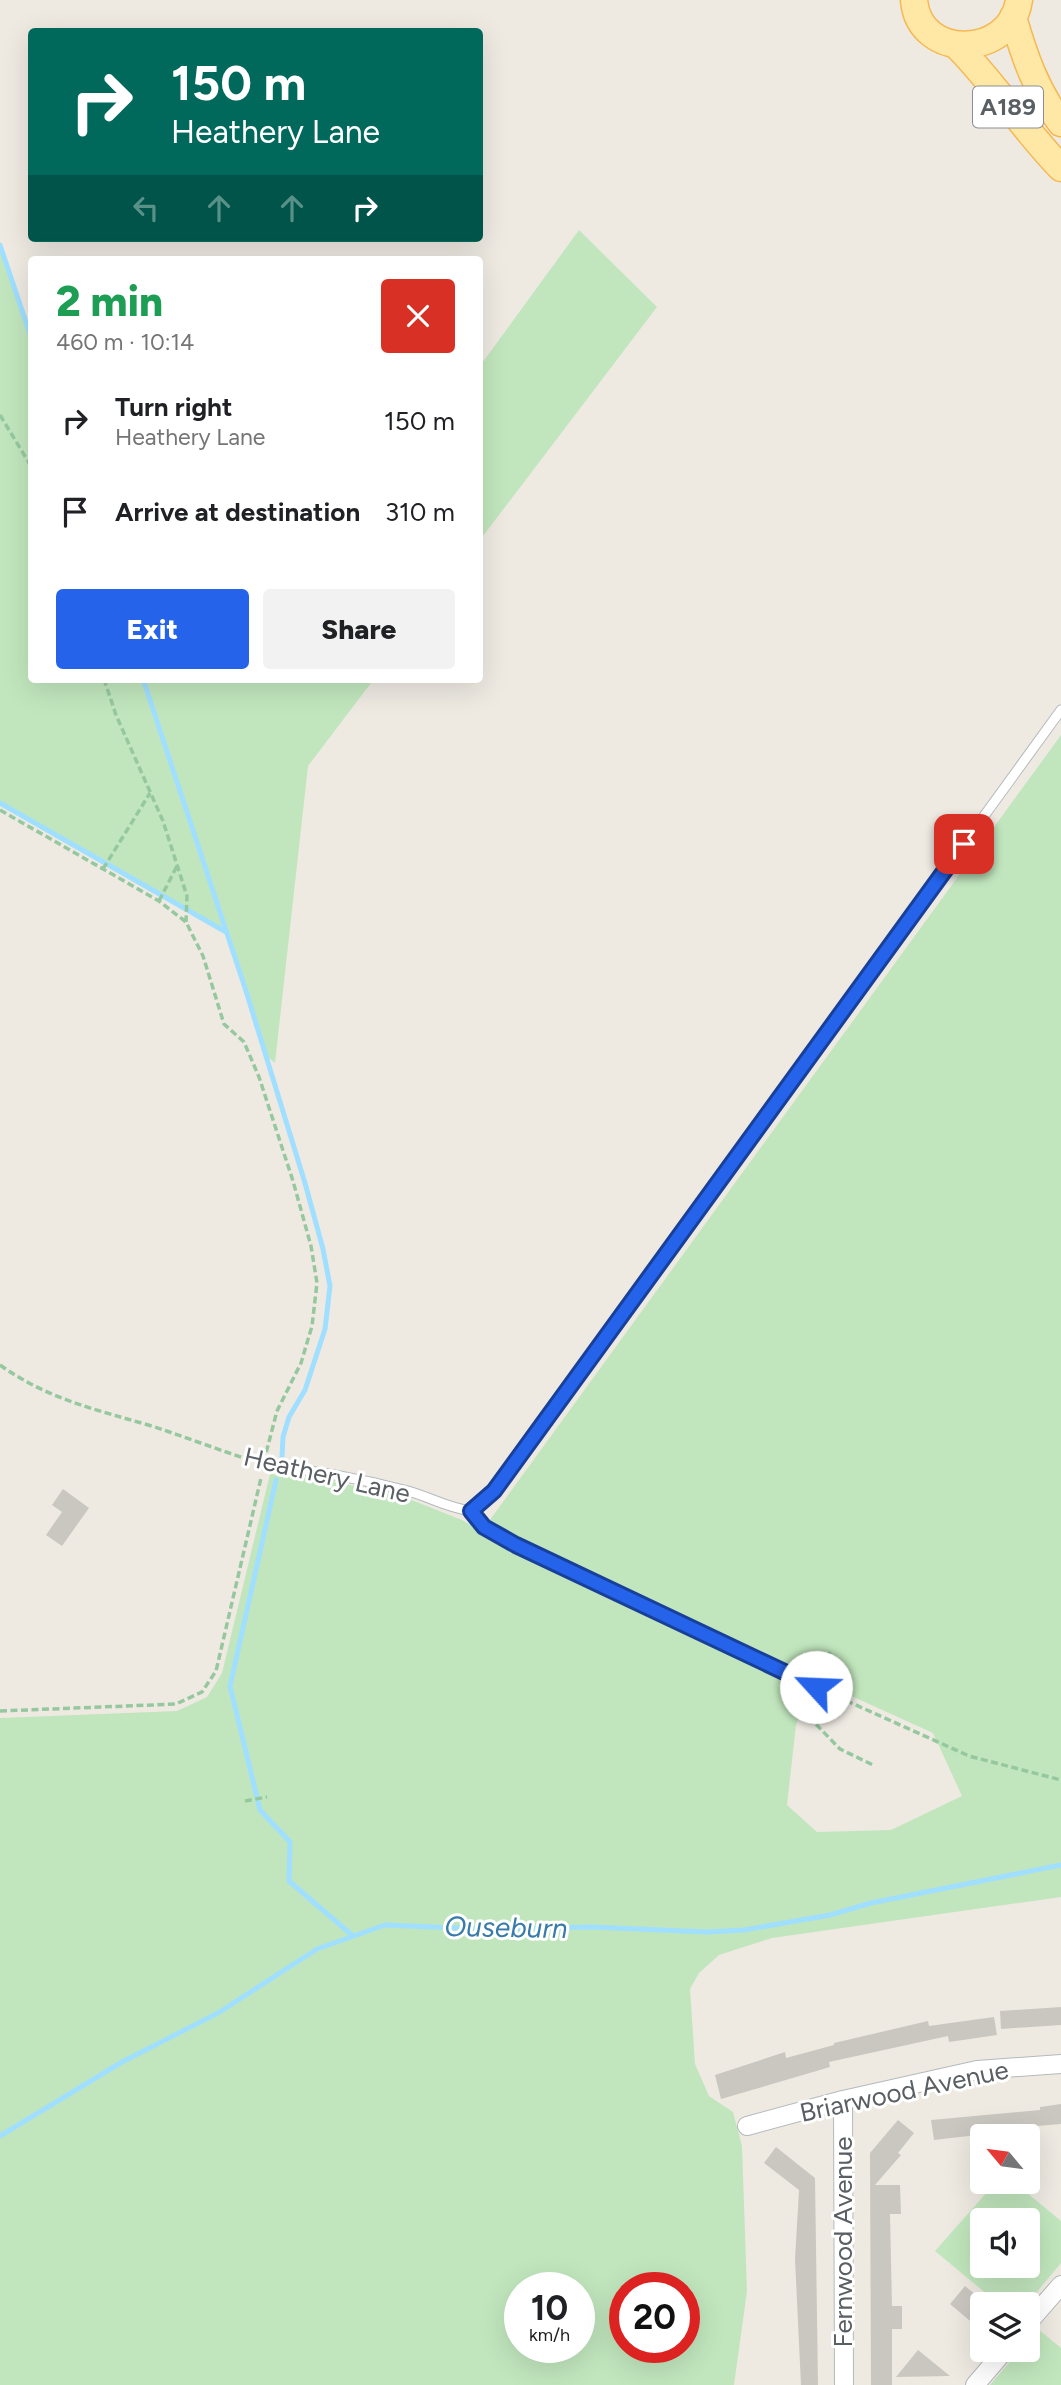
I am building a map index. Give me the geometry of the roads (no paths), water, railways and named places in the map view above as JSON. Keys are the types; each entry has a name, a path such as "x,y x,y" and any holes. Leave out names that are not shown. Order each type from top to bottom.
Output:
{"main road":[{"path":"913,2 930,32 942,41 957,46 978,45 998,35 1018,6"},
{"name":"A189","path":"1018,6 1037,86 1061,123"},
{"name":"A189","path":"957,46 976,65 1030,135 1061,167"}],"street":[{"name":"Briarwood Avenue","path":"747,2126 843,2100 977,2070 1061,2064"},
{"name":"Fernwood Avenue","path":"843,2100 844,2385"},
{"path":"1040,2309 1061,2285"},
{"path":"975,2385 995,2362"}],"lane":[{"path":"816,1687 516,1545 484,1527 471,1511 494,1491 1061,710"},
{"name":"Heathery Lane","path":"264,1465 321,1471 408,1491 449,1508 471,1511"}],"waterway":[{"path":"0,245 28,328"},
{"path":"144,683 246,991 305,1183 330,1286 325,1329 305,1390 289,1417 283,1437 282,1457"},
{"path":"0,803 226,932"},
{"path":"276,1480 230,1686 260,1810 290,1842 289,1881 353,1936"},
{"name":"Ouseburn","path":"0,2136 122,2062 218,2013 317,1949 385,1925 483,1929 592,1927 707,1932 744,1930 830,1915 871,1903 1061,1865"}]}
